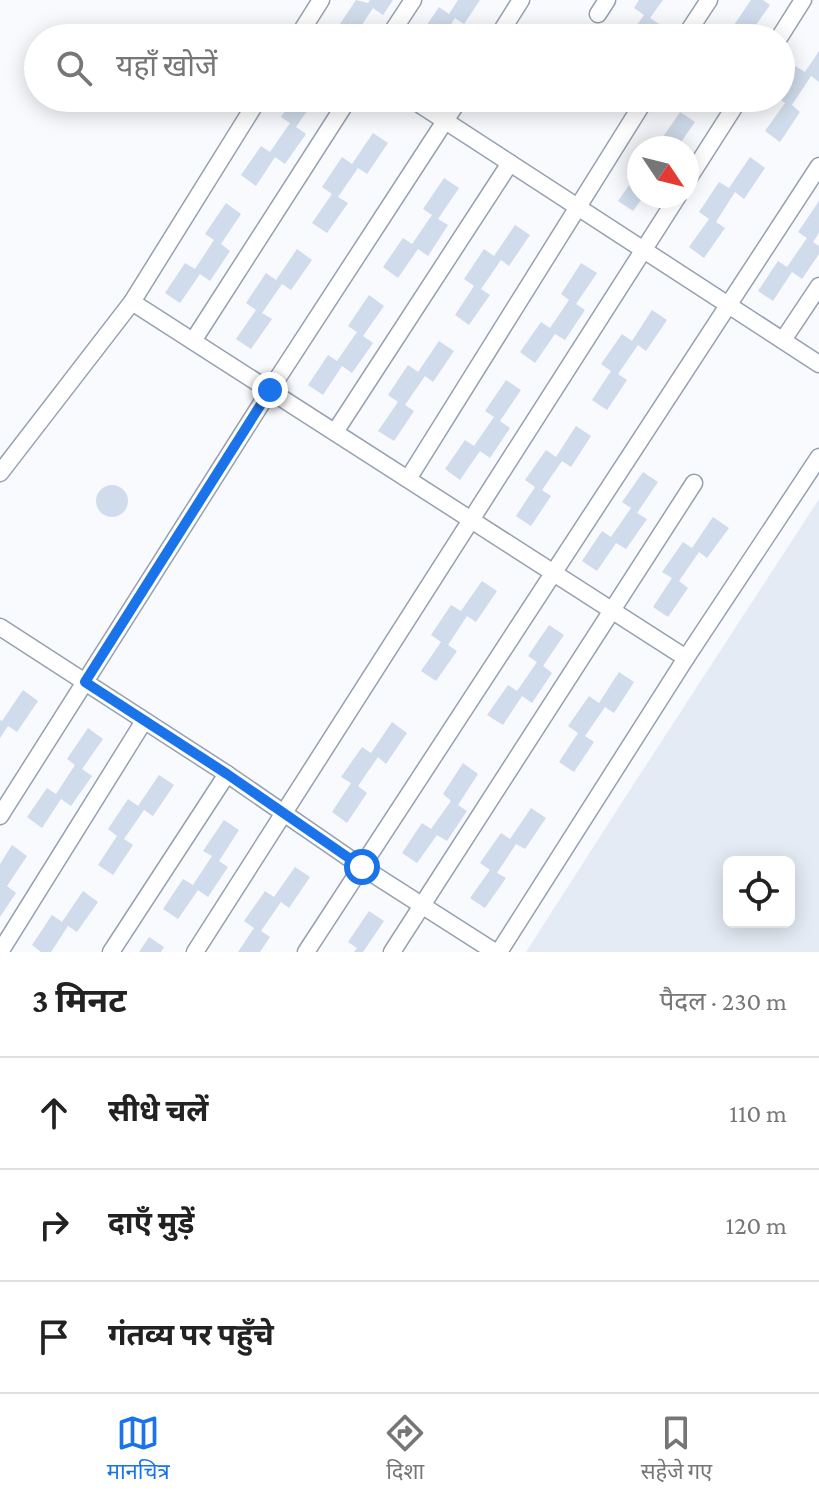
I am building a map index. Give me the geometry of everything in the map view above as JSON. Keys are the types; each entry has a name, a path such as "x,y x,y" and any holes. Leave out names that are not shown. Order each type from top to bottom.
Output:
{"street":[{"path":"306,24 321,0"},
{"path":"397,24 413,0"},
{"path":"506,24 521,0"},
{"path":"693,24 709,0"},
{"path":"788,24 803,0"},
{"path":"0,473 132,302 250,112"},
{"path":"193,341 340,112"},
{"path":"431,112 819,364"},
{"path":"0,816 451,112"},
{"path":"408,479 637,112"},
{"path":"699,162 731,112"},
{"path":"335,432 510,163"},
{"path":"306,952 819,166"},
{"path":"195,952 670,208"},
{"path":"783,340 819,286"},
{"path":"132,302 686,658"},
{"path":"3,635 85,682 362,867 497,952 819,457"},
{"path":"392,952 694,483"},
{"path":"0,952 144,721"},
{"path":"111,952 227,774"}],"shaded area":[{"path":"819,499 819,952 526,952 624,799"}],"building":[{"path":"356,0 368,3 370,0 393,0 383,15 373,8 363,24 340,24"},
{"path":"458,0 480,0 464,24 455,18 451,24 427,24 439,7 449,14"},
{"path":"639,0 663,0 650,18 659,24 638,24 644,15 634,8"},
{"path":"751,0 763,0 770,5 757,24 735,24"},
{"path":"819,51 819,82 811,76 795,100 795,66 805,72"},
{"path":"795,108 800,112 780,142 765,131 779,112 795,112"},
{"path":"284,112 306,112 296,127 306,134 285,164 275,157 256,186 241,175 261,146 270,152 290,123 281,117"},
{"path":"680,112 695,122 685,136 664,136"},
{"path":"373,133 388,143 367,174 358,168 338,197 348,203 327,233 312,223 332,194 322,187 342,157 352,164"},
{"path":"750,157 765,168 744,199 735,192 716,222 725,228 704,258 689,247 709,219 699,212 719,182 729,188"},
{"path":"444,178 459,188 438,219 448,225 428,256 418,249 398,278 383,267 403,238 412,244 432,215 423,209"},
{"path":"627,188 627,207 618,201"},
{"path":"819,201 819,233 813,242 819,246 819,254 802,279 792,272 773,301 758,291 778,261 787,267 807,238 798,232"},
{"path":"226,203 241,214 221,244 230,251 210,281 200,274 180,303 165,293 185,263 195,269 214,240 205,234"},
{"path":"515,225 530,235 509,266 501,260 481,289 490,295 469,325 455,315 474,286 464,279 484,249 494,256"},
{"path":"297,249 312,260 291,290 282,284 262,313 272,319 251,349 236,339 256,310 246,303 266,273 276,280"},
{"path":"581,263 597,273 576,304 585,310 565,340 555,334 535,363 520,352 541,322 550,328 569,300 561,294"},
{"path":"369,295 384,306 363,336 373,343 352,373 342,366 323,395 308,385 328,355 337,361 357,332 348,326"},
{"path":"652,310 667,320 646,351 638,345 618,374 627,380 607,410 592,400 611,371 601,364 622,334 632,341"},
{"path":"439,341 454,351 433,382 425,376 405,405 414,411 394,441 378,431 398,402 388,395 408,365 418,372"},
{"path":"506,380 521,390 500,421 510,428 490,458 480,451 460,480 445,469 465,440 474,446 494,417 485,411"},
{"path":"576,426 591,436 571,467 562,461 542,490 551,496 531,526 516,516 535,487 525,480 546,450 556,457"},
{"path":"643,472 658,482 637,513 647,519 626,549 616,543 597,571 582,561 602,531 611,537 631,508 622,502"},
{"path":"112,485 123,490 128,501 123,512 112,517 101,512 96,501 101,490"},
{"path":"713,517 729,528 707,558 699,552 679,581 688,588 668,617 653,607 672,578 662,572 683,542 692,548"},
{"path":"482,581 497,591 476,622 467,616 448,645 457,651 436,681 421,671 441,642 431,635 451,605 461,611"},
{"path":"549,625 564,635 543,666 552,673 532,703 522,696 503,725 487,715 508,685 517,691 537,662 528,656"},
{"path":"619,672 634,682 614,713 605,707 585,736 594,742 574,772 559,762 578,733 568,726 589,696 599,703"},
{"path":"23,690 38,701 17,732 8,726 0,738 0,720"},
{"path":"392,722 407,733 386,764 378,757 358,786 367,793 347,823 332,812 351,783 341,777 362,747 371,753"},
{"path":"88,728 103,739 82,769 92,776 71,806 61,799 42,828 27,817 47,788 56,794 75,765 67,759"},
{"path":"463,763 478,774 458,805 467,811 447,841 437,835 417,863 402,853 422,823 431,829 451,801 443,794"},
{"path":"159,775 174,785 153,816 144,810 124,839 133,845 113,875 98,865 117,836 108,829 128,799 138,806"},
{"path":"531,808 546,818 525,849 516,844 497,873 506,878 485,908 470,898 490,870 480,863 501,833 510,839"},
{"path":"224,820 239,830 219,861 228,867 208,897 198,890 178,919 163,909 183,879 193,885 212,856 203,851"},
{"path":"12,845 27,856 7,886 16,893 0,917 0,864"},
{"path":"295,867 310,877 289,908 281,902 261,931 270,937 260,952 238,952 254,928 244,921 265,891 274,897"},
{"path":"83,891 98,902 77,932 68,926 51,952 41,952 32,945 52,915 62,922"},
{"path":"369,911 384,921 363,952 354,952 357,948 348,942"},
{"path":"149,937 164,947 161,952 139,952"}],"route":[{"path":"270,390 85,682 362,867"}]}
